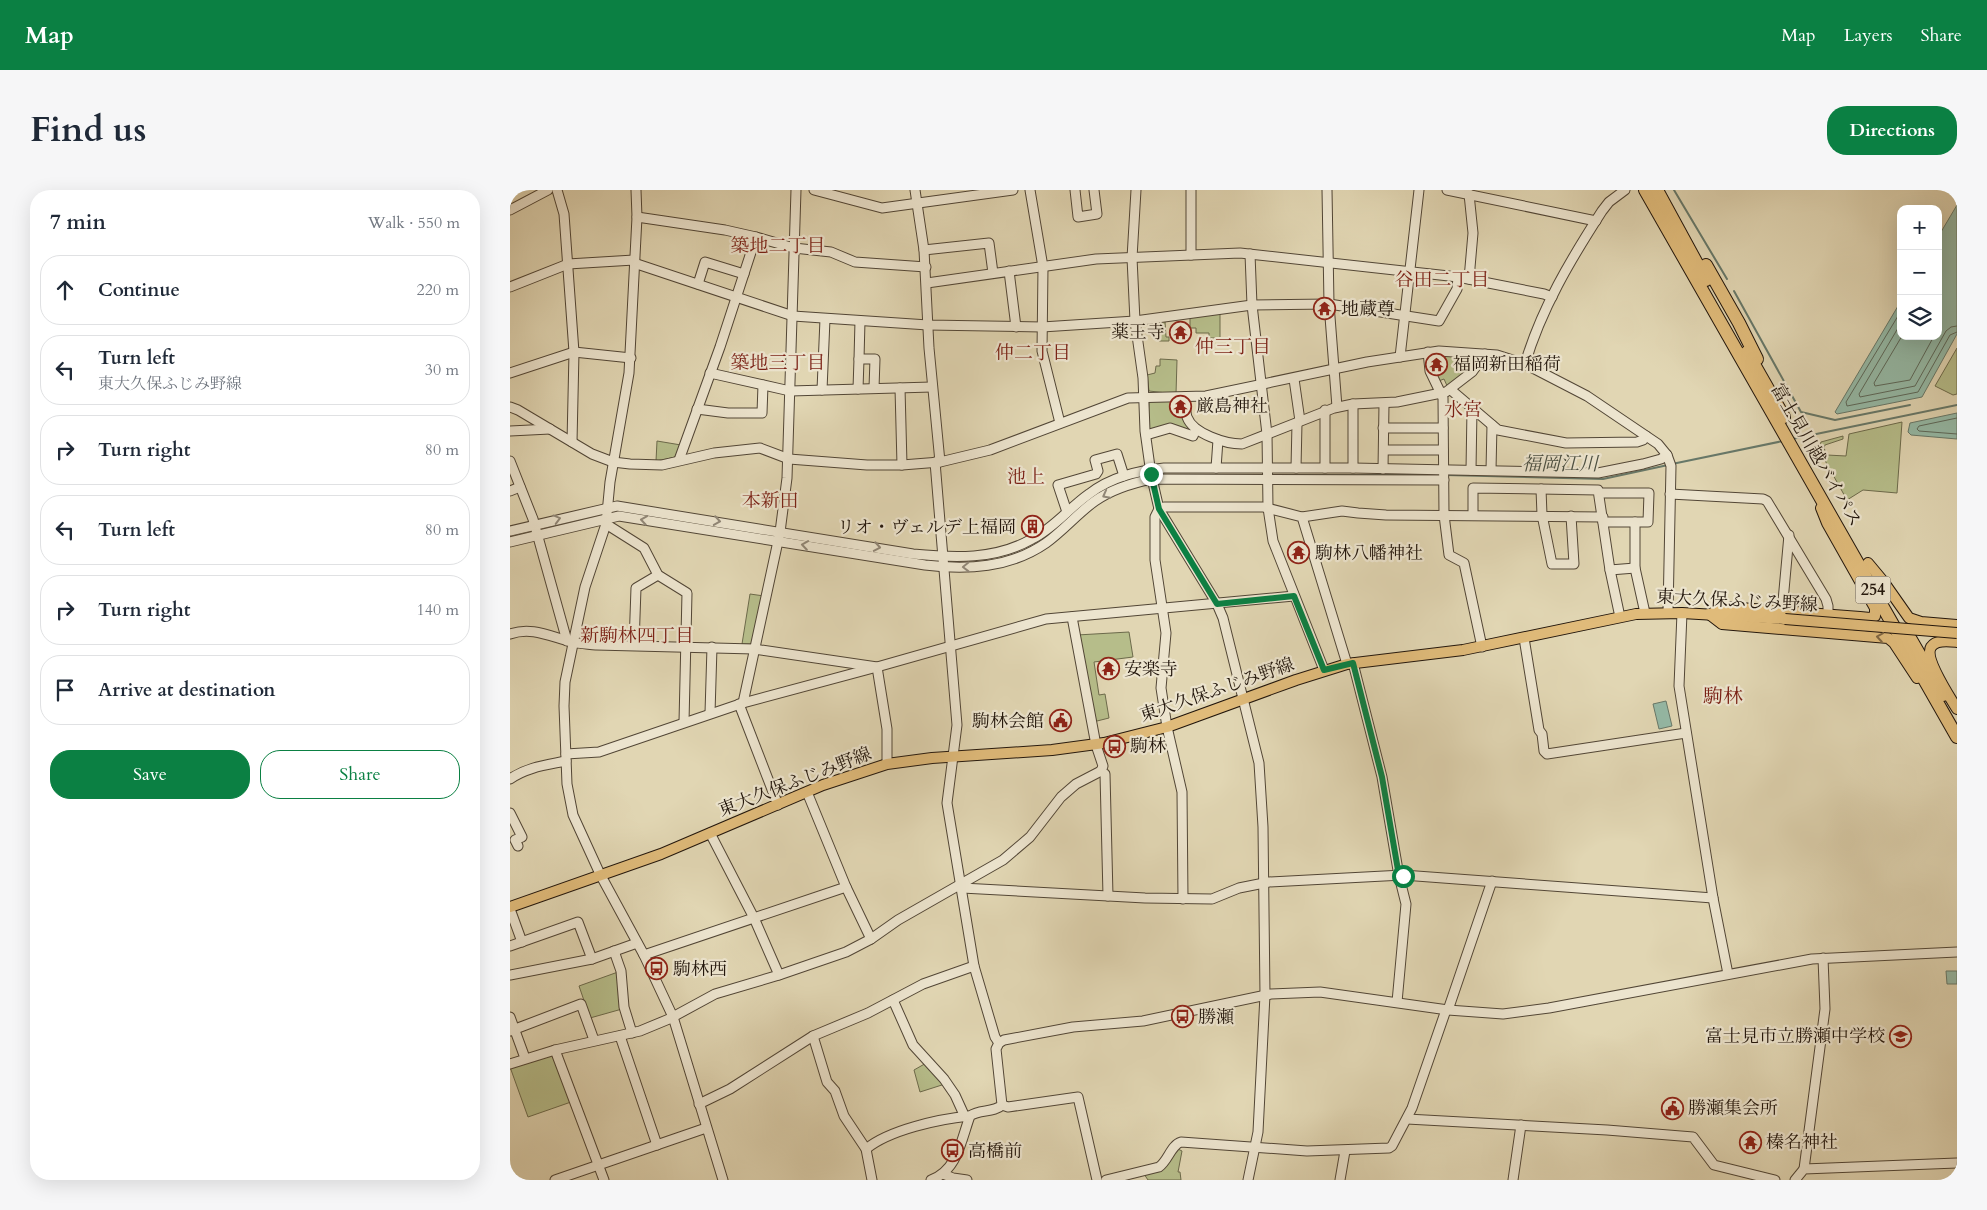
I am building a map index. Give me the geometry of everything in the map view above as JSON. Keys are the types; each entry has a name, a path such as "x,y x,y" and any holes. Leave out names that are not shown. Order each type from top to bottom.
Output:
{"highway":[{"name":"254","path":"1638,190 1664,234 1675,244"},
{"name":"富士見川越バイパス","path":"1645,190 1790,437 1868,563 1957,720"},
{"name":"富士見川越バイパス","path":"1657,190 1698,268 1764,382 1812,483 1957,737"}],"main road":[{"path":"1784,615 1828,615 1870,618 1875,616 1876,612 1827,523 1812,483"},
{"path":"1868,563 1884,581 1908,618 1921,622 1957,625"},
{"name":"東大久保ふじみ野線","path":"510,908 600,874 661,854 859,772 887,764 952,756 1096,745 1167,727 1324,670 1350,663 1482,647 1645,613 1784,615 1957,633"},
{"path":"1708,614 1722,624 1888,638 1894,643 1914,674 1934,698"},
{"path":"1957,642 1940,641 1934,643 1929,652 1938,674 1957,709"}],"street":[{"path":"510,210 548,190"},
{"path":"557,190 564,214 574,352 572,442"},
{"path":"636,190 637,218 631,358 619,437 613,462 606,521 570,642 564,694 568,792 573,815 600,874 644,954 673,1017 691,1070 699,1104 723,1180"},
{"path":"778,805 741,703 780,532 789,460 796,190"},
{"path":"814,190 844,194 882,208 918,204 956,194 1013,190"},
{"path":"915,190 926,267 942,557 957,725 947,803 974,966 995,1037 999,1044"},
{"path":"1030,190 1042,267 1042,351 1060,422"},
{"path":"1075,190 1078,217 1097,214 1094,190"},
{"path":"1136,190 1132,258 1135,320 1145,396 1146,436 1151,474 1159,509 1217,604 1226,630 1261,781 1264,884 1264,995 1259,1117 1256,1147 1248,1180"},
{"path":"1191,190 1191,255"},
{"path":"1327,190 1329,304 1337,407"},
{"path":"1400,357 1419,190"},
{"path":"1447,190 1596,221"},
{"path":"1525,364 1537,325 1552,297 1596,221 1609,202 1625,190"},
{"path":"1469,194 1473,233 1469,279"},
{"path":"637,218 725,230 794,248 831,252 860,263 926,267"},
{"path":"679,460 737,298 756,237"},
{"path":"924,250 989,243 993,273"},
{"path":"927,283 1096,259 1240,253 1458,277 1552,297"},
{"path":"1250,254 1252,305 1267,434 1268,508 1273,541 1324,670"},
{"path":"510,287 568,264 634,262 793,316 928,325 1042,327 1135,320 1252,305 1329,304 1439,321 1457,289 1458,277"},
{"path":"698,284 705,262 744,274"},
{"path":"1009,271 1016,327"},
{"path":"822,390 825,319"},
{"path":"858,389 860,321"},
{"path":"510,407 592,454 613,462 662,465 730,450 760,448 789,460 866,465 902,465 937,462 990,450 1119,400 1145,396 1206,396 1428,352 1439,351 1502,356 1525,364 1587,396 1658,444 1669,461 1668,612"},
{"path":"510,374 574,352 631,358"},
{"path":"1428,352 1430,371 1441,394 1444,515 1449,555 1464,563 1482,647"},
{"path":"1185,397 1186,415 1196,429 1218,440 1242,444 1325,410 1353,404 1384,404 1441,394 1451,390 1472,372 1485,354"},
{"path":"859,359 875,359 874,388"},
{"path":"710,373 790,391 932,387"},
{"path":"1294,379 1298,422 1296,468"},
{"path":"697,409 728,413 762,413 763,385"},
{"path":"900,388 902,465"},
{"path":"1451,390 1498,430 1566,443 1637,442 1643,440 1646,436"},
{"path":"1353,404 1353,468"},
{"path":"1384,404 1384,469"},
{"path":"1471,470 1472,409"},
{"path":"1325,410 1325,468"},
{"path":"1491,470 1492,425"},
{"path":"1146,436 1170,428 1193,436 1196,429"},
{"path":"1384,428 1443,428"},
{"path":"510,431 550,430"},
{"path":"1216,468 1218,440"},
{"path":"1384,450 1443,450"},
{"path":"1067,512 1058,485 1096,474 1098,472 1095,460 1117,454 1124,476"},
{"path":"510,461 535,525 570,642"},
{"path":"510,542 606,521 619,516 943,567 980,567 1016,558 1045,544 1094,501 1151,474 1268,478 1444,475 1471,470 1598,472 1669,461"},
{"path":"510,531 616,506 659,511 942,557 985,556 1011,550 1042,534 1089,493 1108,482 1124,476 1216,468 1353,468 1444,475"},
{"path":"510,491 520,487"},
{"path":"1183,899 1182,792 1167,727 1161,688 1166,633 1155,560 1155,517 1159,509 1164,507 1268,508 1302,517 1342,511 1444,515 1571,516 1648,522 1649,493 1599,493 1598,490 1473,488 1473,515"},
{"path":"1541,489 1542,515 1552,564 1574,564 1571,516"},
{"path":"1599,493 1610,570 1620,617"},
{"path":"1670,494 1763,499 1771,505 1826,600 1828,615"},
{"path":"1302,517 1350,663 1382,777 1399,876 1406,904 1397,1002"},
{"path":"606,521 644,548 658,576 687,593 684,722"},
{"path":"1635,522 1635,568 1645,613"},
{"path":"1784,615 1788,535"},
{"path":"1610,570 1635,568"},
{"path":"634,646 636,588 658,576"},
{"path":"510,779 538,767 566,758 600,752 741,703 1046,619 1294,596"},
{"path":"1682,613 1679,686 1712,898 1728,974"},
{"path":"510,1064 594,1040 632,1033 673,1017 716,994 779,976 846,952 871,939 898,920 961,886 1016,850 1030,837 1061,797 1076,784 1101,771 1103,766 1096,745 1072,617"},
{"path":"510,634 525,630 538,631 570,642 634,646 754,648 877,667"},
{"path":"1524,638 1539,730 1542,734 1544,752 1547,754 1686,732"},
{"path":"710,713 712,647"},
{"path":"877,667 887,729 887,764"},
{"path":"1101,771 1105,774 1108,896"},
{"path":"807,792 846,887 871,939"},
{"path":"510,813 522,837 515,840 518,846"},
{"path":"710,833 754,918 779,976"},
{"path":"961,886 1108,896 1212,899 1239,888 1264,884 1399,876 1492,881 1712,898"},
{"path":"1106,1180 1159,1167 1165,1163 1176,1143 1181,1142 1307,1151 1345,1151 1389,1148 1392,1146 1412,1108 1492,881"},
{"path":"644,954 846,887"},
{"path":"510,908 522,942"},
{"path":"510,946 578,922 592,959"},
{"path":"510,975 592,959 637,943"},
{"path":"614,952 621,971 624,1007 632,1033"},
{"path":"1002,1105 996,1048 1004,1040 1073,1027 1143,1021 1264,995 1320,992 1447,1010 1490,1014 1522,1012 1823,958 1957,952"},
{"path":"1795,1180 1804,1169 1825,1008 1823,958"},
{"path":"699,1104 730,1089 813,1036 868,1013 923,984 974,966"},
{"path":"894,1000 913,1046 944,1079 967,1116 955,1158 943,1174 931,1180"},
{"path":"512,1030 581,1004 594,1040"},
{"path":"510,1016 512,1030 526,1058"},
{"path":"620,1036 657,1145"},
{"path":"813,1036 827,1082 835,1090 844,1116 866,1149 872,1180"},
{"path":"555,1050 604,1180"},
{"path":"1002,1105 1008,1107 1078,1097 1097,1180"},
{"path":"866,1149 894,1133 998,1109 1002,1105"},
{"path":"1407,1119 1608,1130 1693,1137 1714,1165 1775,1180"},
{"path":"1513,1180 1522,1125"},
{"path":"555,1180 706,1128"},
{"path":"1340,1180 1345,1151"},
{"path":"1804,1169 1957,1163"},
{"path":"943,1174 967,1180"}],"shaded area":[{"path":"1220,311 1220,338 1209,338 1209,333 1196,333 1196,328 1190,328 1190,315"},
{"path":"1159,319 1169,320 1165,322 1166,337 1169,337 1169,341 1159,341"},
{"path":"1957,348 1957,394 1953,395 1935,386"},
{"path":"1434,355 1476,358 1476,360 1448,388 1444,379 1436,382 1430,357"},
{"path":"1160,359 1177,360 1176,394 1149,391 1147,375 1155,373 1156,366 1160,366"},
{"path":"1152,400 1184,402 1193,432 1148,431 1149,403"},
{"path":"1902,422 1897,493 1863,490 1847,500 1818,448 1821,442 1843,436 1843,439 1825,445 1824,448 1827,455 1846,456 1849,434"},
{"path":"657,441 681,445 675,457 656,461"},
{"path":"750,594 764,596 752,644 742,644"},
{"path":"1129,632 1133,657 1094,662 1099,695 1105,694 1109,718 1093,722 1077,635"},
{"path":"618,972 622,1009 590,1018 579,986"},
{"path":"551,1054 571,1102 528,1117 510,1067"},
{"path":"928,1062 945,1084 920,1092 914,1070"},
{"path":"1176,1148 1182,1151 1178,1172 1180,1172 1181,1180 1148,1180 1144,1174"}],"water":[{"path":"1957,205 1957,334 1922,397 1837,414 1835,412 1897,308 1897,340 1942,340 1942,230"},
{"path":"1957,413 1957,439 1911,435 1908,432 1910,423"},
{"path":"1666,701 1672,726 1659,729 1653,704"},
{"path":"1946,971 1957,971 1957,984 1947,984"}],"waterway":[{"path":"1674,190 1727,279"},
{"path":"1734,291 1801,412 1835,420 1910,405"},
{"name":"福岡江川","path":"1792,439 1957,405"},
{"name":"福岡江川","path":"1672,464 1783,441"},
{"name":"福岡江川","path":"1446,475 1603,479 1668,465"},
{"name":"福岡江川","path":"1157,475 1264,475"},
{"name":"福岡江川","path":"1272,475 1442,475"}],"place":[{"name":"地蔵尊","path":"1325,309"},
{"name":"薬王寺","path":"1181,332"},
{"name":"福岡新田稲荷","path":"1437,364"},
{"name":"厳島神社","path":"1180,406"},
{"name":"リオ・ヴェルデ上福岡","path":"1032,527"},
{"name":"駒林八幡神社","path":"1299,553"},
{"name":"安楽寺","path":"1108,669"},
{"name":"駒林会館","path":"1060,721"},
{"name":"駒林","path":"1114,746"},
{"name":"駒林西","path":"657,969"},
{"name":"勝瀬","path":"1182,1017"},
{"name":"富士見市立勝瀬中学校","path":"1901,1036"},
{"name":"勝瀬集会所","path":"1672,1108"},
{"name":"榛名神社","path":"1750,1142"},
{"name":"高橋前","path":"952,1151"}],"district":[{"name":"築地二丁目","path":"778,246"},
{"name":"谷田二丁目","path":"1442,280"},
{"name":"仲三丁目","path":"1233,347"},
{"name":"仲二丁目","path":"1033,353"},
{"name":"築地三丁目","path":"778,363"},
{"name":"水宮","path":"1463,410"},
{"name":"池上","path":"1026,477"},
{"name":"本新田","path":"770,501"},
{"name":"新駒林四丁目","path":"637,636"},
{"name":"駒林","path":"1723,696"}],"route":[{"path":"1151,474 1158,506 1166,523 1217,604 1294,596 1324,670 1353,663 1382,777 1399,876 1403,876"}]}
